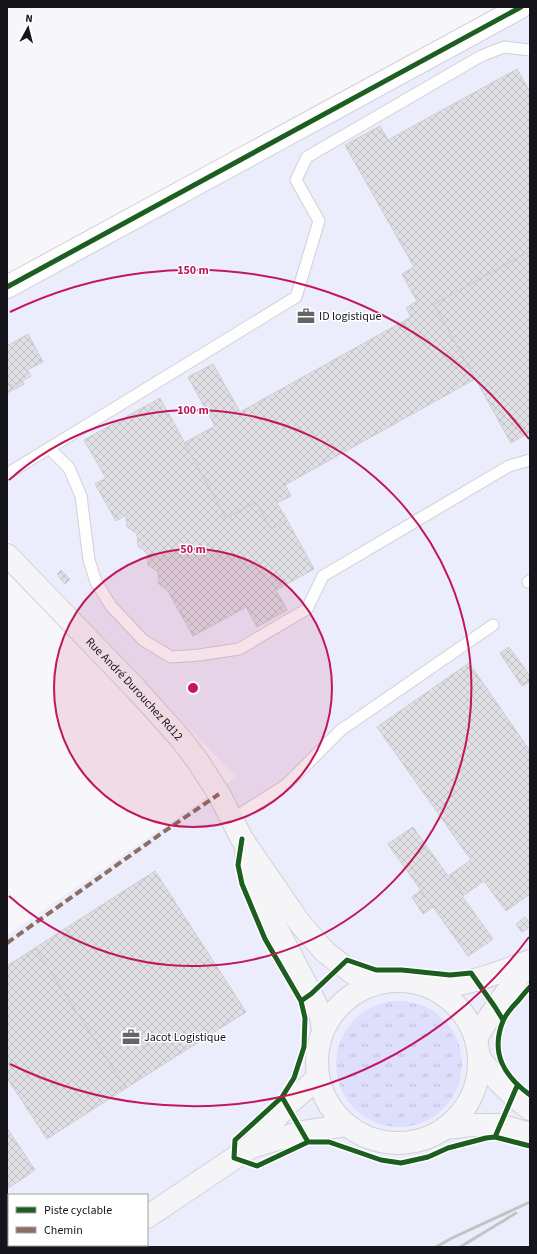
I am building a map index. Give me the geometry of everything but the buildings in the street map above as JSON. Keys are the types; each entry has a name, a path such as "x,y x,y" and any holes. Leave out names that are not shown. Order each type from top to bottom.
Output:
{"main road":[{"name":"Rue André Durouchez Rd12","path":"7,555 131,683 181,738 198,760 212,783 242,839 299,922 325,952 354,974 378,983"},
{"name":"Rue André Durouchez Rd12","path":"242,839 256,889 311,994 321,1016 323,1030"},
{"path":"530,961 492,1012 478,1049 479,1074 475,1090 468,1104 458,1117 446,1128 430,1137 413,1142 396,1143 378,1140 367,1136 347,1125 336,1115 322,1092 318,1078 318,1046 323,1030 333,1014 346,1000 361,990 378,983 397,981 415,983 433,988 452,987 530,961"},
{"path":"433,988 452,1001 467,1019 478,1049 494,1078 512,1096 530,1109"},
{"path":"148,1217 251,1147 287,1105 318,1078"},
{"path":"251,1147 302,1132 347,1125"},
{"path":"446,1128 471,1125 499,1125 530,1134"}],"street":[{"path":"7,287 521,7"}],"lane":[{"path":"7,474 296,297 319,221 296,180 307,157 481,56 504,47 530,50"},
{"path":"50,449 69,468 81,496 88,560 96,582 111,606 143,640 171,656 199,655 239,649 307,609 323,576 508,466 530,460"},
{"path":"232,819 286,786 342,730 493,625"}],"shaded area":[{"path":"530,11 530,1247 7,1247 7,935 236,777 7,538 7,291"}],"green space":[{"path":"405,1001 429,1009 439,1015 448,1024 457,1040 461,1052 461,1076 457,1088 448,1104 439,1113 423,1122 411,1126 393,1127 369,1119 359,1113 350,1104 341,1088 337,1076 336,1058 344,1034 350,1024 359,1015 375,1006 387,1002"}],"railway":[{"path":"436,1247 452,1238 530,1202"},
{"path":"460,1247 516,1213"}],"marked path":[{"path":"7,943 219,794"}],"cycle path":[{"path":"7,287 521,7"},
{"path":"242,839 238,865 242,884 265,939 301,1001 305,1018 304,1047 294,1078 282,1097 235,1140 234,1158 257,1166 308,1142 329,1142 381,1160 401,1163 428,1157 448,1148 486,1138 495,1137 530,1146"},
{"path":"301,1001 311,994 347,960 376,970 402,970 450,975 471,973 503,1020"},
{"path":"530,987 504,1018 499,1033 498,1043 502,1063 507,1072 513,1080 530,1095"},
{"path":"495,1137 517,1086"},
{"path":"282,1097 308,1142"}],"place":[{"name":"ID logistique","path":"306,316"},
{"name":"Jacot Logistique","path":"131,1037"}]}
